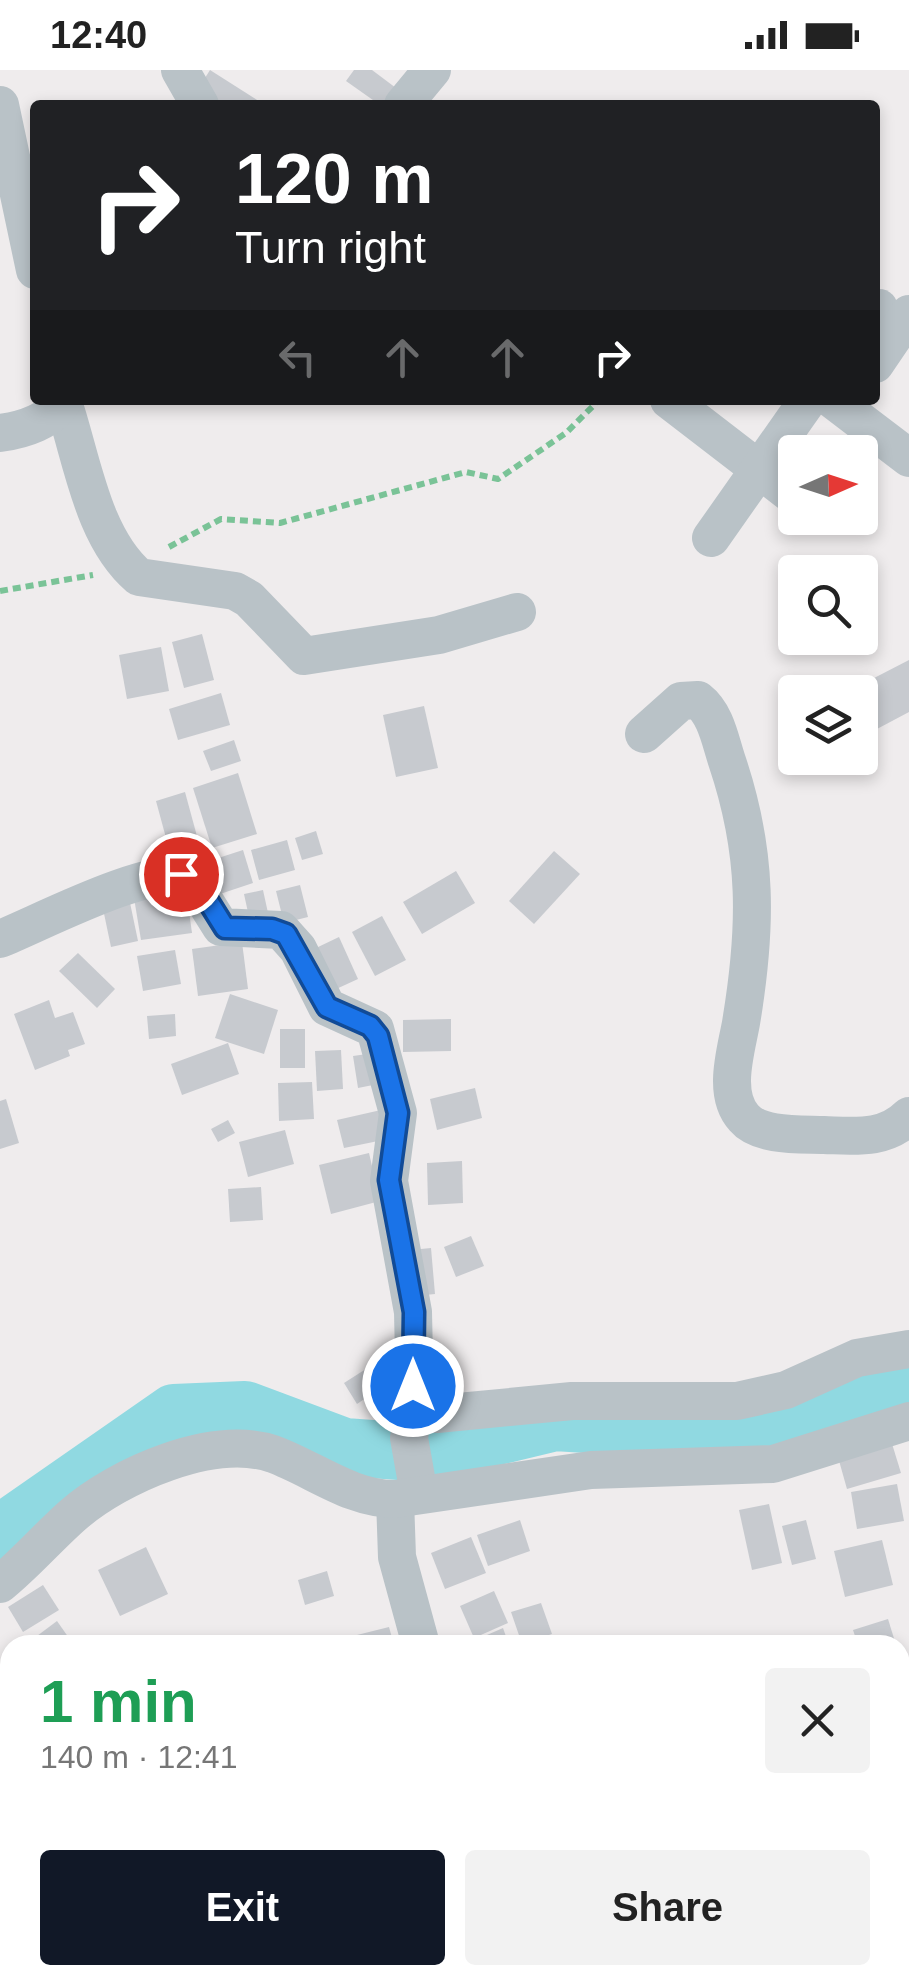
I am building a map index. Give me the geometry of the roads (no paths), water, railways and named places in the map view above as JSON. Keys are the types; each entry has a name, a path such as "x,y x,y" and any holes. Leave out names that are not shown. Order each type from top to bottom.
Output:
{"street":[{"path":"180,70 197,100"},
{"path":"407,100 432,70"},
{"path":"0,105 30,246"},
{"path":"880,344 888,312"},
{"path":"0,432 39,421 58,405"},
{"path":"64,405 106,534 129,568 138,577 235,591 249,600 295,651 310,658 439,635 517,612"},
{"path":"675,405 778,483"},
{"path":"711,538 804,405"},
{"path":"840,405 909,458"},
{"path":"644,734 681,701 698,700 713,719 735,786 755,887 751,964 732,1074 737,1106 744,1119 782,1133 868,1136 897,1129 909,1116"},
{"path":"0,939 103,895 170,876 189,876 222,926 281,930 293,941 327,1007 375,1029 398,1113 389,1180 414,1312 416,1400 409,1438 409,1492 400,1573 418,1635"},
{"path":"416,1400 422,1409 437,1414 572,1400 736,1401 786,1390 857,1358 909,1350"},
{"path":"0,1584 88,1504 169,1462 202,1451 245,1448 267,1452 368,1498 605,1469 774,1464 909,1421"}],"waterway":[{"path":"0,1534 174,1413 245,1410 344,1447 427,1453 555,1422 730,1433 909,1380"}]}
